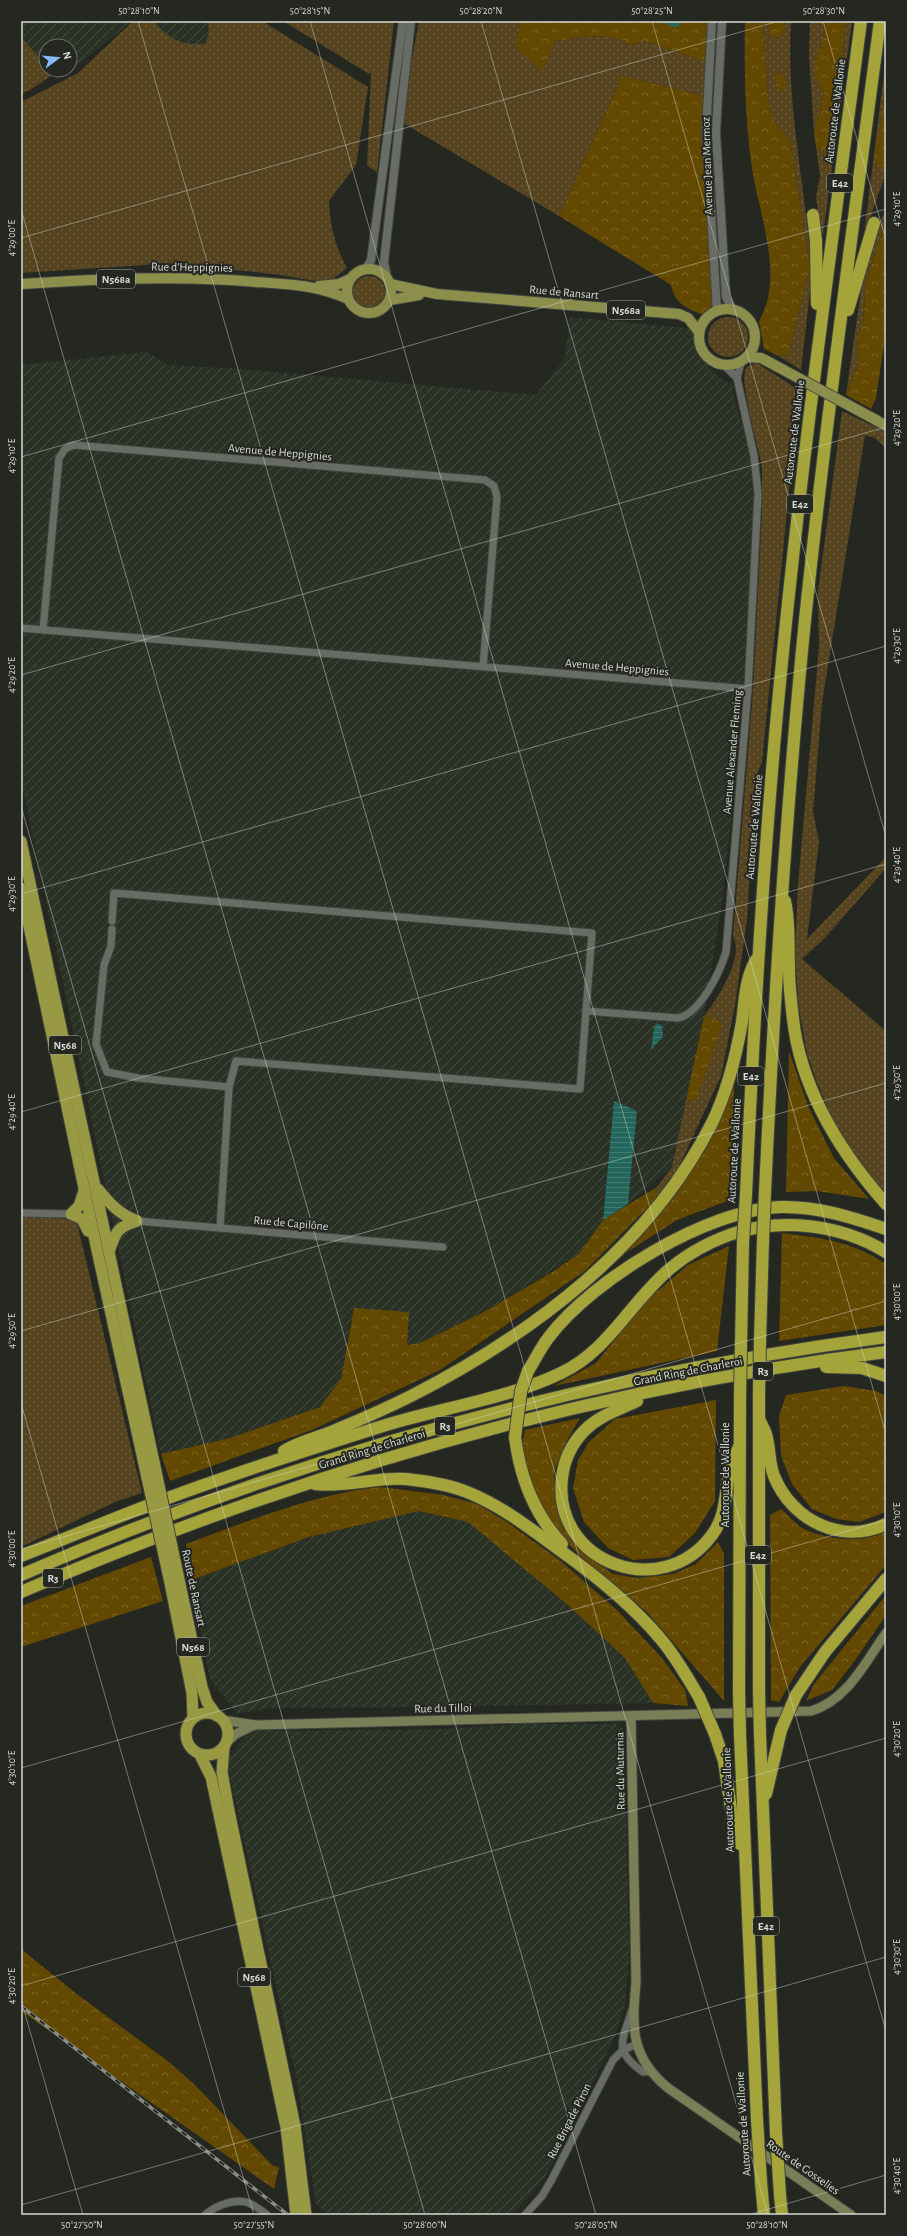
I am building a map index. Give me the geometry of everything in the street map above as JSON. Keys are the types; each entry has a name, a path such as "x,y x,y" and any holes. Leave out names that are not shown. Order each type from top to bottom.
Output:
{"highway":[{"name":"Autoroute de Wallonie","path":"764,2215 757,2120 743,1850 739,1692 739,1447 743,1243 758,957 782,663 818,345 861,21"},
{"name":"E42","path":"782,2215 776,2133 762,1811 759,1692 758,1418 765,1192 782,890 805,620 838,340 880,21"},
{"path":"813,215 816,241 818,345"},
{"path":"838,340 874,223"},
{"name":"N568","path":"21,841 109,1250 149,1463"},
{"name":"N568","path":"21,888 24,915 97,1250 149,1463"},
{"path":"782,890 789,917 789,970 793,1021 810,1085 825,1118 843,1150 863,1178 886,1204"},
{"path":"259,1466 288,1448 338,1429 410,1396 451,1373 518,1332 550,1308 618,1251 665,1199 690,1162 712,1121 732,1067 742,1022 748,973 758,957"},
{"path":"96,1187 113,1208 123,1215 137,1221"},
{"path":"84,1191 79,1206 71,1214 82,1219 97,1250"},
{"path":"577,1562 550,1531 532,1500 518,1460 515,1437 521,1391 528,1371 548,1337 566,1318 599,1290 663,1246 691,1231 727,1216 756,1210 801,1208 823,1210 886,1229"},
{"path":"109,1250 116,1232 124,1225 137,1221"},
{"path":"21,1556 168,1498 259,1466 388,1424 512,1391 563,1372 582,1361 602,1344 664,1274 704,1246 730,1235 757,1228 779,1225 818,1227 862,1239 886,1252"},
{"name":"Grand Ring de Charleroi","path":"21,1575 141,1527 241,1490 439,1428 539,1402 654,1376 801,1349 886,1337"},
{"name":"Grand Ring de Charleroi","path":"21,1592 144,1541 238,1506 442,1442 657,1390 714,1379 886,1352"},
{"path":"813,1364 829,1368 862,1368 886,1376"},
{"path":"657,1390 609,1413 593,1423 578,1438 566,1459 562,1482 565,1509 575,1533 597,1555 618,1566 642,1570 664,1568 690,1557 708,1540 720,1521 726,1504 731,1467 739,1447"},
{"path":"758,1418 767,1436 768,1457 774,1477 782,1493 798,1511 819,1526 844,1532 869,1530 886,1524"},
{"name":"Route de Ransart","path":"149,1463 173,1577 202,1687 208,1702 220,1718"},
{"path":"309,1484 328,1486 365,1480 412,1479 465,1491 514,1516 577,1562 634,1611 659,1637 680,1665 699,1698 715,1734 724,1761 734,1830 743,1850"},
{"name":"Route de Ransart","path":"173,1577 192,1693 193,1718"},
{"path":"762,1811 781,1730 796,1695 824,1652 886,1580"},
{"path":"193,1718 205,1713 220,1718"},
{"name":"N568","path":"193,1718 186,1729 187,1742 190,1747 200,1754 211,1777 286,2127 296,2204 303,2214"},
{"name":"N568","path":"220,1718 228,1730 222,1772 295,2126 303,2214"},
{"path":"200,1754 214,1754 225,1744"}],"main road":[{"name":"N568a","path":"350,279 359,271 374,269 389,281"},
{"name":"Rue d'Heppignies","path":"21,284 88,280 211,278 314,286 338,284 350,279"},
{"path":"348,299 346,292 350,279"},
{"name":"Rue de Ransart","path":"389,281 437,294"},
{"path":"389,281 390,300"},
{"name":"Rue d'Heppignies","path":"314,286 348,299"},
{"name":"Rue de Ransart","path":"390,300 411,295 437,294 679,314 688,318 708,316"},
{"name":"N568a","path":"348,299 357,310 372,314 379,311 390,300"},
{"name":"N568a","path":"708,316 717,311 732,310"},
{"path":"732,310 741,313 750,322 755,334 754,343 744,360"},
{"path":"708,316 699,332 698,340 704,355 710,360 725,366 744,360 764,360 886,426"},
{"path":"688,318 699,332"},
{"path":"754,343 764,360"},
{"name":"Rue du Muturnia","path":"637,2044 633,2023 636,1982 631,1717 811,1712 820,1709 835,1700 856,1676 886,1633"},
{"name":"Rue du Tilloi","path":"220,1718 256,1724 631,1717"},
{"name":"Rue du Tilloi","path":"225,1744 236,1734 256,1724"},
{"name":"Route de Gosselies","path":"637,2044 651,2071 683,2099 851,2215"}],"street":[{"path":"366,269 371,260 403,21"},
{"path":"389,281 384,262 411,21"},
{"name":"Avenue Jean Mermoz","path":"712,21 706,132 717,311"},
{"name":"Avenue Jean Mermoz","path":"722,21 716,133 726,297 732,310"},
{"name":"Avenue Alexander Fleming","path":"586,1011 678,1018 685,1017 707,993 723,964 728,941 748,689 758,494 754,456 737,378 744,360"},
{"path":"725,366 737,378"},
{"name":"Avenue de Heppignies","path":"43,630 59,458 65,449 74,445 485,480 494,486 497,497 483,667"},
{"name":"Avenue de Heppignies","path":"21,628 748,689"},
{"path":"112,921 114,893 592,933 580,1089 236,1061 229,1087 220,1228"},
{"path":"112,929 111,946 104,965 96,1044 107,1072 138,1078 229,1087"},
{"path":"21,1213 71,1214"},
{"name":"Rue de Capilône","path":"137,1221 443,1247"},
{"path":"634,2002 621,2040 623,2050 632,2064 643,2072 651,2071"},
{"name":"Rue Brigade Piron","path":"525,2215 547,2189 612,2060 623,2050 637,2044"},
{"path":"205,2215 220,2205 235,2202 251,2203 267,2215"}],"shaded area":[{"path":"21,21 132,21 78,65 78,38 38,38 38,56 21,37"},
{"path":"133,21 152,21 175,40 187,43 205,44 209,32 208,21 262,21 368,87 356,165 329,201 334,236 339,252 347,268 327,283 281,275 176,263 21,273 21,102 68,78 78,78 78,73"},
{"path":"152,21 208,21 209,32 205,44 190,45 174,41"},
{"path":"283,21 394,21 377,172 367,166 371,72 369,74"},
{"path":"419,21 517,21 542,70 555,41 604,36 622,40 631,45 644,41 709,63 708,97 622,76 559,216 400,121"},
{"path":"763,21 769,21 769,32 772,38 777,38 785,28 784,21 791,21 790,51 793,111 811,260 811,283 801,370 777,355 788,355 810,267 790,140 774,121 768,100"},
{"path":"810,21 816,21 825,28 816,67 816,75 824,93 814,133 809,55"},
{"path":"846,21 852,21 823,234 821,233 816,197 820,176 816,147 824,151 823,163 825,164 831,144"},
{"path":"21,37 38,56 38,78 48,78 21,94"},
{"path":"886,57 880,167 886,167 886,173 864,235"},
{"path":"886,209 886,220 866,281 863,325 857,337 859,363 846,395 862,284 879,224"},
{"path":"366,276 372,276 382,283 385,292 384,298 378,305 372,308 366,308 356,301 353,295 353,289 360,279"},
{"path":"570,317 696,329 697,354 720,378 733,385 735,403 750,447 754,509 742,724 722,901 704,1016 672,1167 628,1204 637,1112 614,1101 603,1220 579,1254 484,1312 420,1343 407,1346 351,1319 341,1379 320,1407 230,1438 161,1454 21,780 21,365 147,352 168,365 239,369 536,395 565,358"},
{"path":"728,317 736,319 742,323 746,329 748,337 746,345 742,351 736,355 728,357 720,355 714,351 710,345 708,337 710,329 714,323 720,319"},
{"path":"757,363 799,390 762,762 756,777 747,919 735,1005 721,1076 676,1173 657,1198 657,1187 672,1167 686,1100 691,1101 719,1021 704,1016 716,1000 728,978 733,966 735,955 736,945 733,936 753,691 762,512 762,466 749,412 744,380 747,367"},
{"path":"842,411 886,432 886,449 875,438 865,435 822,703 813,812 819,842 807,939 886,857 886,868 824,939 802,959 886,1031 886,1194 872,1178 850,1147 831,1116 818,1085 807,1054 799,1008 795,954 798,885 819,647 818,591"},
{"path":"21,1217 76,1219 142,1493 115,1502 21,1547"},
{"path":"419,1511 468,1522 569,1606 625,1658 653,1703 270,1708 237,1714 210,1679 191,1580 309,1537"},
{"path":"526,1724 617,1724 624,1730 629,1958 625,2005 613,2041 543,2181 511,2215 329,2215 316,2204 296,2076 228,1768 230,1756 242,1739 252,1729 271,1728 273,1731 444,1729"}],"green space":[{"path":"517,21 712,21 709,63 644,41 631,45 622,40 604,36 594,36 555,41 543,70 523,55 515,42 521,28"},
{"path":"745,21 763,21 768,100 774,121 790,140 810,267 788,355 777,355 764,349 759,321 767,303 770,284 770,263 754,180 747,126 745,91"},
{"path":"769,21 784,21 785,28 780,37 772,38 769,32"},
{"path":"816,21 846,21 831,144 825,164 823,163 824,151 816,147 814,133 824,93 818,83 815,67 825,28"},
{"path":"778,72 786,82 786,90 784,92 777,89 774,74"},
{"path":"622,76 708,97 717,297 708,316 689,309 679,302 671,285 559,216"},
{"path":"886,92 886,167 880,167 874,158"},
{"path":"886,220 886,332 876,398 871,409 846,395 859,363 857,337 863,325 866,281"},
{"path":"704,1016 719,1021 722,1025 696,1101 686,1100"},
{"path":"789,1051 808,1106 834,1158 869,1199 817,1191 786,1192"},
{"path":"734,1086 730,1200 677,1220 624,1254 661,1211"},
{"path":"657,1187 657,1198 585,1271 440,1370 312,1430 170,1481 161,1454 230,1438 320,1407 341,1379 354,1308 409,1312 407,1345 420,1343 484,1312 552,1272 579,1254 603,1220"},
{"path":"782,1233 824,1239 849,1245 886,1264 886,1325 779,1341"},
{"path":"729,1246 717,1351 554,1386 596,1363 646,1301 688,1265"},
{"path":"844,1386 876,1391 886,1396 886,1512 859,1522 836,1519 812,1509 792,1484 781,1456 779,1416 786,1395"},
{"path":"716,1400 715,1501 695,1533 669,1557 633,1560 608,1548 584,1522 573,1488 578,1460 589,1442 615,1419"},
{"path":"580,1418 567,1440 554,1472 557,1507 563,1528 584,1554 613,1574 637,1578 673,1574 696,1564 718,1542 724,1554 724,1701 646,1611 591,1566 555,1531 540,1510 525,1465 522,1444 525,1430"},
{"path":"380,1487 444,1495 477,1504 507,1522 562,1562 617,1610 662,1658 685,1690 688,1706 653,1703 625,1658 569,1606 468,1522 419,1511 309,1537 191,1580 186,1544 306,1502"},
{"path":"781,1509 804,1529 824,1536 856,1539 867,1538 886,1531 886,1565 800,1667 779,1702 771,1700 770,1515"},
{"path":"151,1557 163,1601 21,1647 21,1606"},
{"path":"886,1595 886,1615 856,1659 832,1690 806,1701 814,1684"},
{"path":"21,1949 78,1995 169,2062 195,2085 273,2166 279,2167 274,2189 21,2011"}],"water":[{"path":"659,21 681,21 679,26 674,27"},
{"path":"657,1024 662,1025 663,1036 651,1050 654,1027"},
{"path":"614,1101 637,1111 628,1204 603,1220"}],"railway":[{"path":"21,2006 288,2215"}]}
